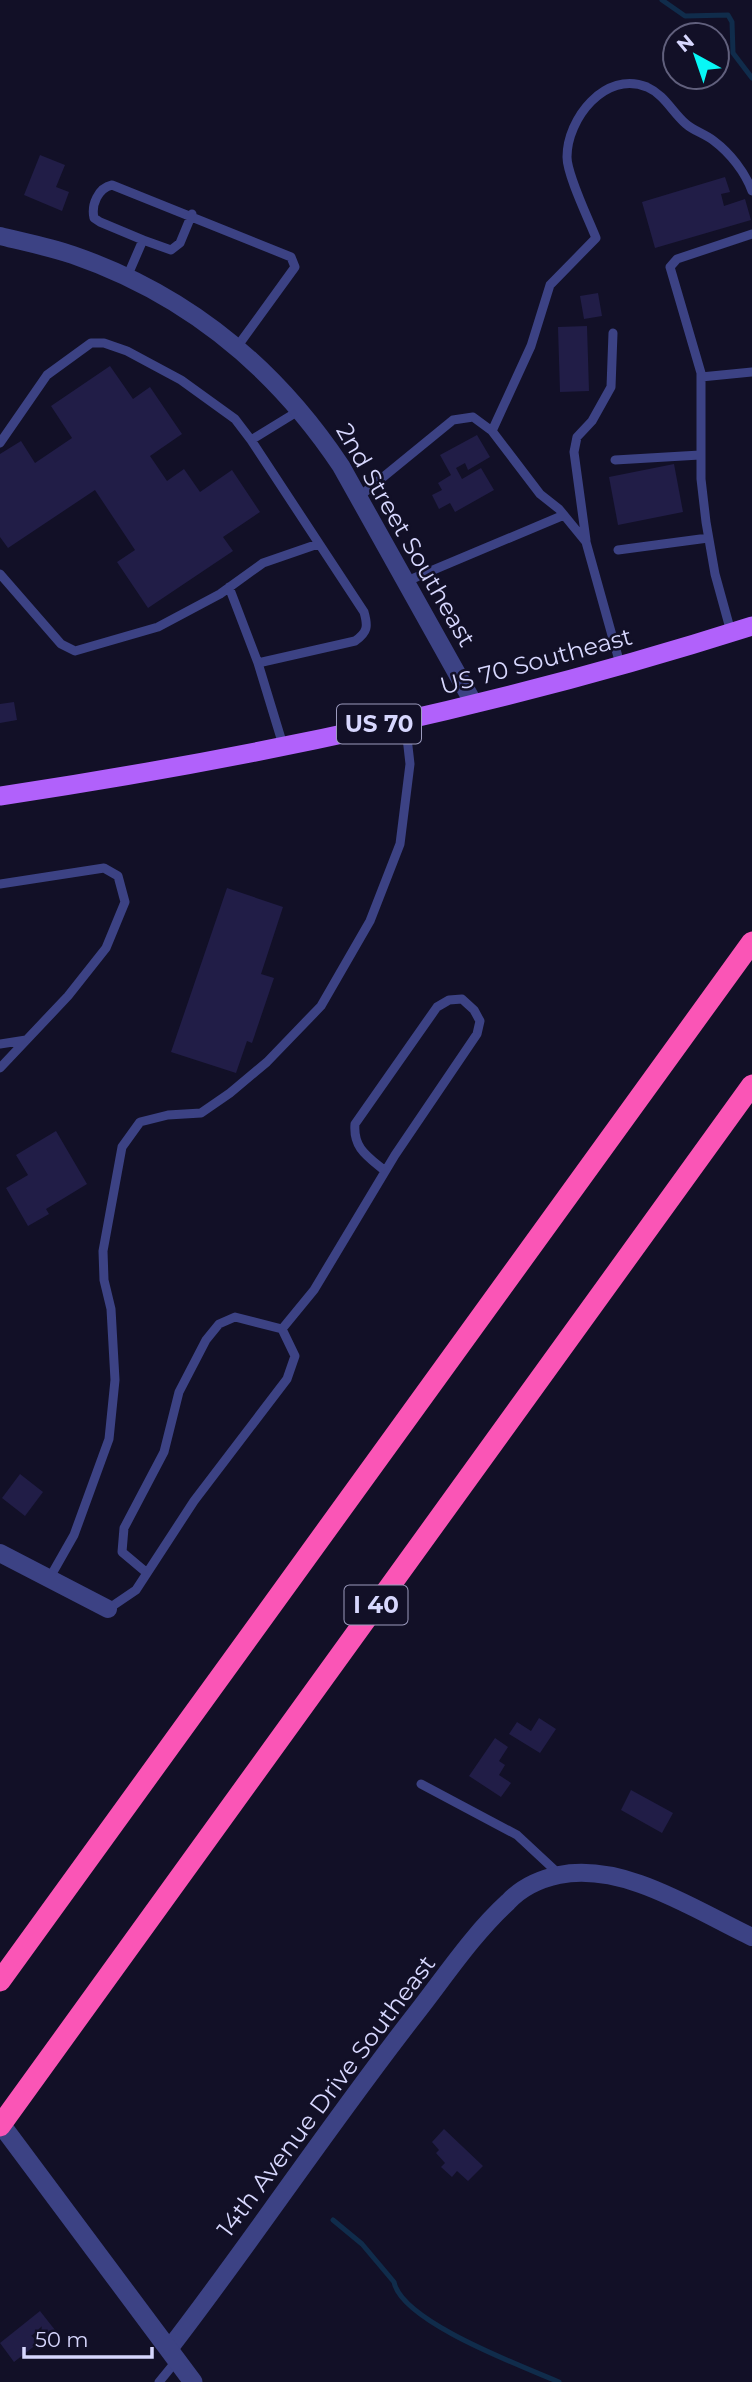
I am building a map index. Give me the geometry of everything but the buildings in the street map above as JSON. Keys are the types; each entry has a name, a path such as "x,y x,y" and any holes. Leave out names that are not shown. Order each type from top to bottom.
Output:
{"highway":[{"path":"0,1981 752,942"},
{"name":"I 40","path":"0,2124 752,1085"}],"main road":[{"name":"US 70 Southeast","path":"0,796 283,746 474,704 752,626"}],"street":[{"name":"2nd Street Southeast","path":"0,236 70,254 127,277 173,300 237,346 318,431 360,496 474,704"},
{"path":"0,1553 108,1609"},
{"name":"14th Avenue Drive Southeast","path":"173,2355 390,2047 466,1949 509,1900 534,1883 560,1875 603,1874 648,1889 752,1937"},
{"path":"0,2124 193,2382"}],"lane":[{"path":"492,431 531,346 550,285 596,238 567,160 574,125 587,104 597,96 634,84 656,92 686,124 712,139 735,161 752,191"},
{"path":"192,214 180,243 171,250 94,218 96,201 105,186 112,185 192,214 291,257 296,263 237,346"},
{"path":"731,632 708,538 700,455 701,377 697,352 671,264 677,259 752,234"},
{"path":"127,277 143,240"},
{"path":"613,333 611,387 592,421 577,437 574,452 586,542 620,664"},
{"path":"0,443 47,375 91,343 104,343 127,351 181,380 235,419 365,612 368,625 364,634 355,641 258,663"},
{"path":"701,377 752,372"},
{"path":"251,440 300,410"},
{"path":"360,496 453,420 473,416 492,431 540,494 564,515 586,542"},
{"path":"615,460 700,455"},
{"path":"407,581 564,515"},
{"path":"618,550 708,538"},
{"path":"0,575 61,644 75,651 158,627 229,587 263,563 318,544"},
{"path":"229,587 258,663 283,746"},
{"path":"48,1580 74,1535 109,1439 115,1380 111,1309 104,1280 103,1251 122,1147 140,1122 168,1115 201,1113 230,1093 267,1062 321,1006 370,921 400,844 410,764 405,719"},
{"path":"0,884 104,868 118,876 125,902 106,948 68,996 0,1068"},
{"path":"282,1329 314,1290 385,1171 477,1034 480,1021 474,1010 462,999 449,1000 437,1007 355,1124 354,1139 360,1151 385,1171"},
{"path":"0,1044 27,1040"},
{"path":"108,1609 136,1590 194,1501 287,1379 295,1356 282,1329 235,1317 219,1324 206,1340 178,1392 164,1452 124,1528 120,1541 122,1552 147,1573"},
{"path":"421,1784 516,1835 560,1875"},
{"path":"159,2382 173,2355"}],"waterway":[{"path":"662,0 685,16 728,15 732,22 733,53 752,78"},
{"path":"333,2220 362,2244 394,2282 402,2297 418,2312 466,2341 559,2382"}]}
